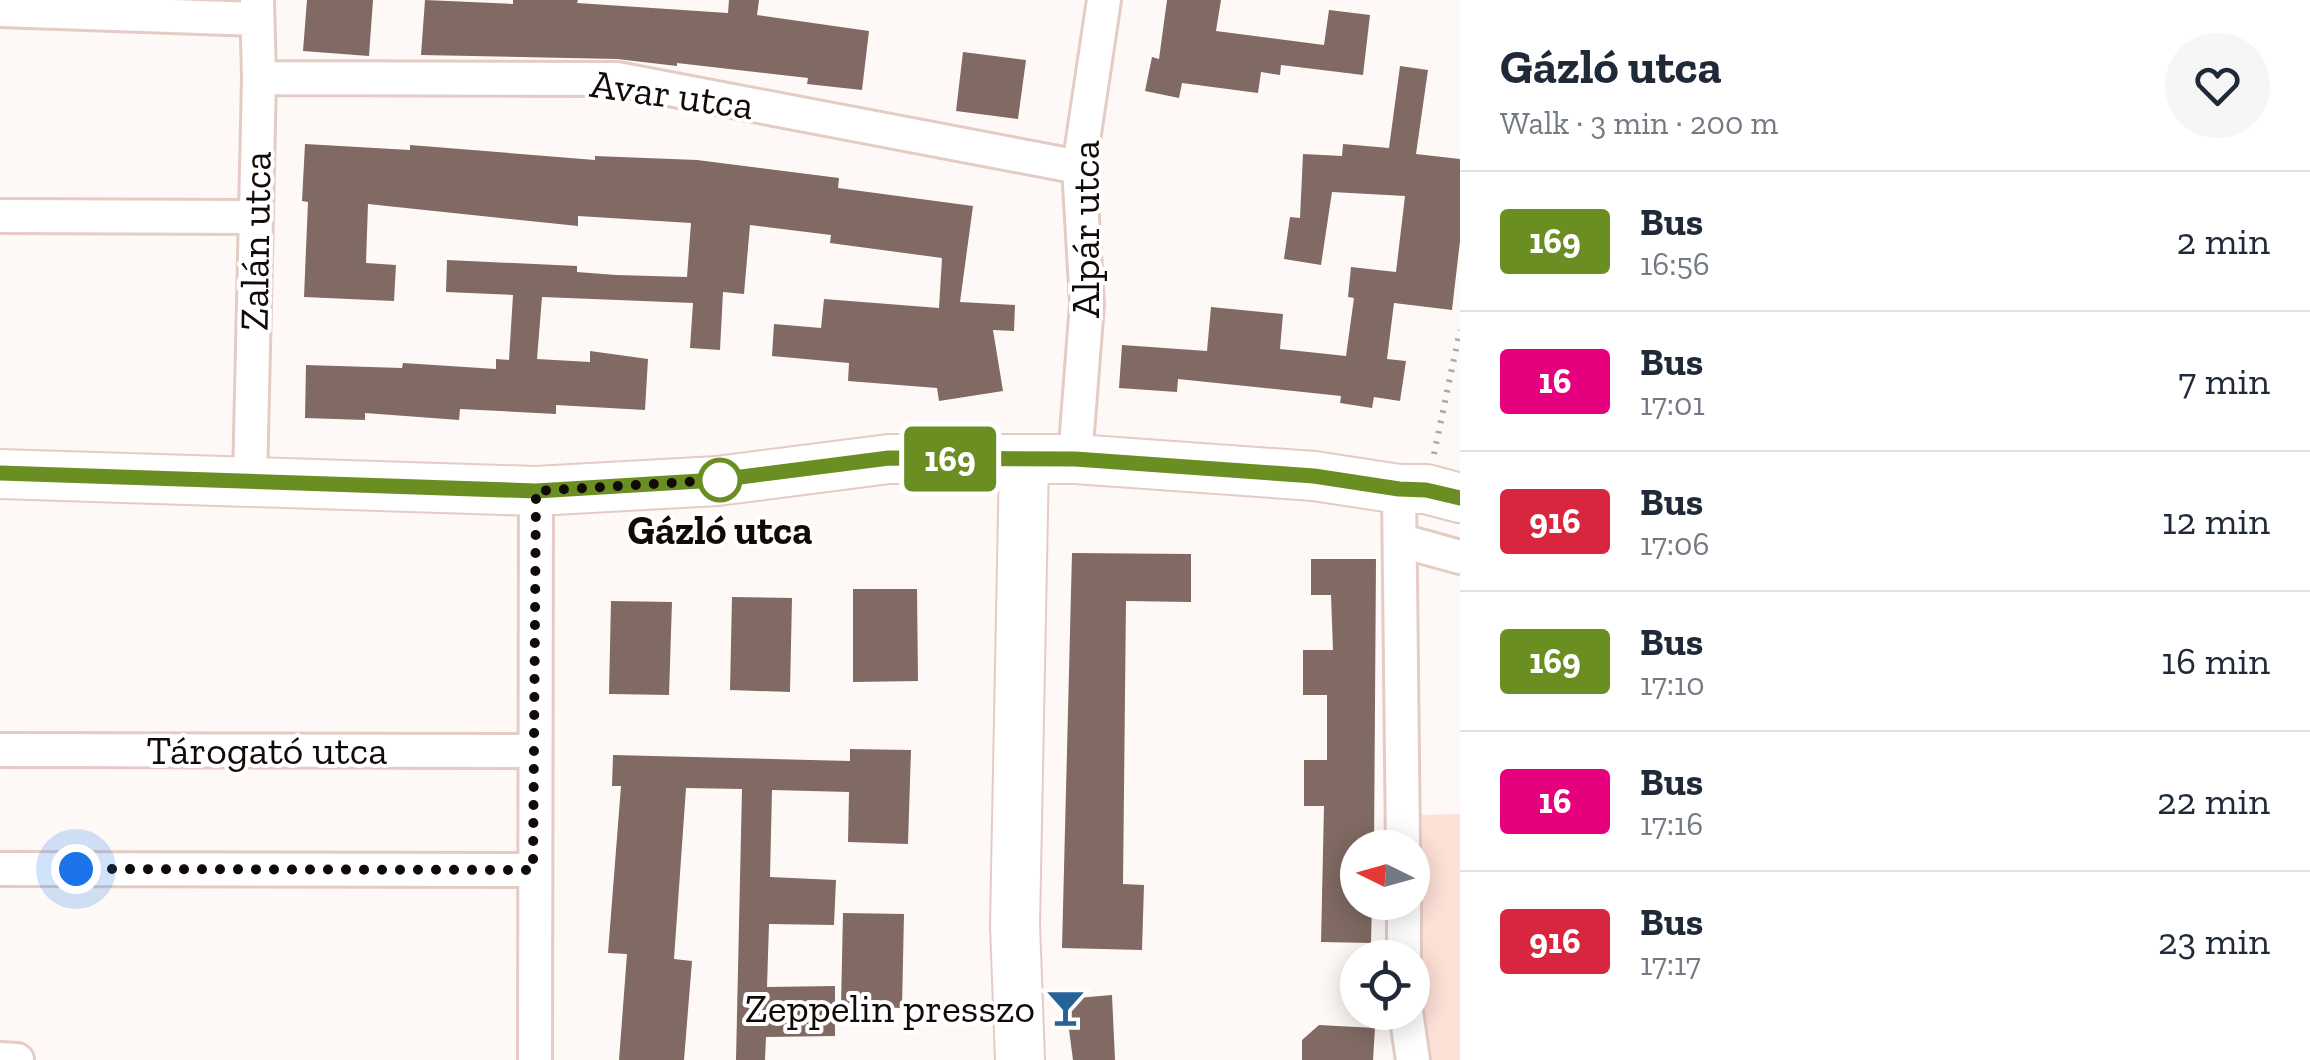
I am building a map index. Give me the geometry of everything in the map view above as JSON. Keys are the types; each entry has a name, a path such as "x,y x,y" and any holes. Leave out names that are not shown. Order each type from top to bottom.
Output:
{"street":[{"name":"Alpár utca","path":"1075,459 1087,304 1078,167 1104,0"},
{"path":"0,10 257,10"},
{"name":"Zalán utca","path":"250,482 259,78 257,10"},
{"name":"Avar utca","path":"259,78 618,79 1078,167"},
{"path":"0,216 254,217"},
{"path":"0,474 536,491 717,480 889,458 1075,459 1277,472 1428,492 1402,541 1403,830"},
{"path":"1020,1060 1015,925 1024,460"},
{"path":"535,1060 536,491"},
{"path":"1402,541 1460,557"},
{"name":"Tárogató utca","path":"0,750 534,750"},
{"path":"0,869 533,870"},
{"path":"1409,1030 1413,1060"},
{"path":"0,1059 17,1060"}],"path":[{"path":"1428,492 1460,330"}],"shaded area":[{"path":"1460,814 1460,1060 1416,1060 1416,1030 1430,1030 1430,940 1417,940 1418,920 1430,920 1430,830 1419,830 1419,815"}],"building":[{"path":"307,0 373,0 369,56 303,51"},
{"path":"425,0 513,4 513,0 578,0 577,3 728,13 729,0 759,0 757,15 869,31 862,90 807,84 808,78 677,63 421,55"},
{"path":"1167,0 1221,0 1216,31 1324,45 1329,10 1370,15 1363,75 1281,65 1280,75 1261,72 1258,93 1182,83 1179,98 1145,91 1152,57 1159,59"},
{"path":"963,52 1026,60 1018,119 956,111"},
{"path":"1400,66 1428,70 1416,154 1460,159 1460,241 1452,310 1394,303 1387,359 1406,361 1400,401 1374,397 1372,408 1340,403 1341,396 1178,379 1177,392 1119,388 1122,345 1207,351 1211,307 1283,314 1280,349 1346,356 1354,298 1348,297 1351,267 1396,272 1405,196 1332,192 1321,265 1284,259 1290,217 1300,218 1303,154 1342,156 1343,144 1389,148"},
{"path":"305,144 410,150 410,145 595,160 595,156 697,160 839,178 838,188 973,206 960,302 1015,305 1014,331 993,330 1003,391 939,401 937,388 848,381 849,363 772,356 774,324 821,328 824,299 939,308 942,258 830,243 831,235 750,225 744,294 723,292 720,350 690,348 693,303 542,297 537,359 590,362 590,351 648,359 645,410 556,405 556,414 460,409 459,420 365,413 365,420 305,418 306,365 402,368 403,363 496,369 496,359 509,360 513,295 446,292 447,260 577,266 577,272 687,277 691,223 578,216 578,226 368,204 366,263 396,265 394,301 304,297 308,202 302,201"},
{"path":"1072,553 1191,554 1191,602 1126,601 1123,884 1144,885 1142,950 1062,948"},
{"path":"1311,559 1376,559 1374,830 1340,830 1340,920 1372,920 1371,940 1321,942 1324,806 1304,806 1304,760 1327,760 1327,695 1303,695 1303,650 1333,650 1331,595 1311,595"},
{"path":"853,589 917,589 918,681 853,682"},
{"path":"732,597 792,598 790,692 730,690"},
{"path":"611,601 672,602 669,695 609,694"},
{"path":"850,749 911,750 908,844 848,842 849,792 772,790 770,877 836,880 834,925 769,924 767,987 835,986 835,1036 766,1037 765,1060 736,1060 742,789 686,788 674,959 692,961 684,1060 619,1060 627,954 608,953 621,786 612,786 613,755 850,761"},
{"path":"843,913 904,914 902,1008 841,1006"},
{"path":"1112,995 1115,1060 1073,1060 1065,999"},
{"path":"1319,1025 1340,1026 1340,1030 1375,1030 1373,1060 1302,1060 1302,1040"}],"bus line":[{"name":"169","path":"0,473 536,491 717,480 889,458 1075,459 1314,476 1460,498"}],"place":[{"name":"Gázló utca","path":"720,480"},
{"name":"Zeppelin presszo","path":"1065,1008"}],"route":[{"path":"76,869 533,870 536,491 720,480"}]}
